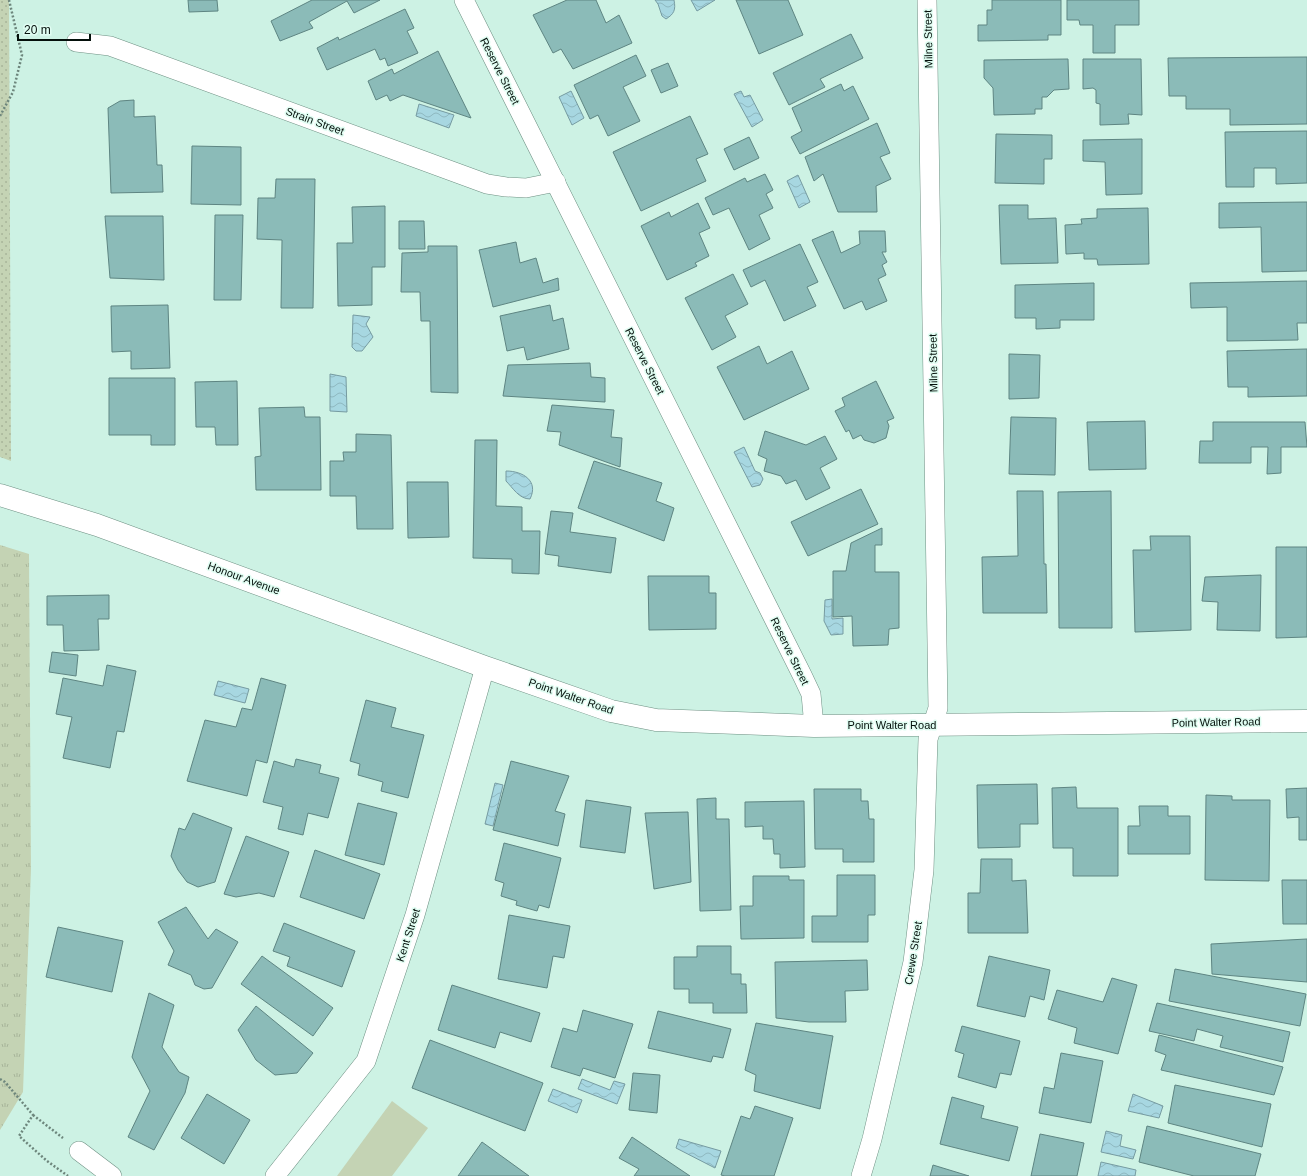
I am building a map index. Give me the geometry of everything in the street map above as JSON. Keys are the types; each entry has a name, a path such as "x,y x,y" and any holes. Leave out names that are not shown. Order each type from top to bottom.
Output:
{"street":[{"name":"Reserve Street","path":"464,0 803,677 811,694 814,726"},
{"name":"Milne Street","path":"927,0 938,708 932,725"},
{"name":"Strain Street","path":"76,42 110,46 486,184 526,188 556,182"},
{"name":"Honour Avenue","path":"0,495 97,524 485,666"},
{"name":"Point Walter Road","path":"485,666 611,711 656,720 814,726 1307,721"},
{"name":"Kent Street","path":"276,1176 366,1061 415,915 485,666"},
{"name":"Crewe Street","path":"861,1176 872,1139 913,962 924,870 928,739 932,725"},
{"path":"79,1151 112,1176"}],"path":[{"path":"0,116 14,92 22,55 9,0"},
{"path":"0,1079 5,1082 33,1115 79,1151"},
{"path":"33,1115 19,1136 47,1161 68,1176"}],"green space":[{"path":"0,0 9,0 11,461 0,457"},
{"path":"0,545 29,554 31,869 23,1092 0,1130"},
{"path":"392,1101 428,1128 392,1176 337,1176"}],"water":[{"path":"655,0 674,0 675,6 673,13 666,19 662,16"},
{"path":"691,0 715,0 697,11"},
{"path":"571,91 584,118 572,125 559,97"},
{"path":"741,91 744,97 750,95 763,120 752,127 734,94"},
{"path":"419,104 454,115 449,128 416,116"},
{"path":"798,175 810,202 799,208 787,181"},
{"path":"353,315 370,317 366,324 373,337 362,351 356,351 352,347"},
{"path":"330,374 346,377 347,412 330,411"},
{"path":"744,447 755,471 760,473 763,479 760,485 752,487 734,452"},
{"path":"506,471 512,471 528,478 532,487 530,499 526,499 519,495 506,481"},
{"path":"832,599 832,619 843,618 843,634 831,635 824,621 825,600"},
{"path":"218,681 249,689 245,703 214,695"},
{"path":"495,783 503,785 493,826 485,824"},
{"path":"582,1079 610,1090 614,1081 625,1084 617,1104 578,1089"},
{"path":"553,1089 582,1100 577,1113 548,1101"},
{"path":"1133,1094 1163,1106 1159,1118 1128,1111"},
{"path":"1106,1131 1122,1135 1120,1146 1136,1150 1133,1159 1101,1152"},
{"path":"679,1139 721,1151 715,1168 676,1148"},
{"path":"1101,1162 1136,1170 1135,1176 1098,1176"}],"building":[{"path":"188,0 217,0 218,11 189,12"},
{"path":"312,0 380,0 354,13 347,1 309,22 313,28 280,41 271,21"},
{"path":"567,0 596,0 606,23 619,15 632,43 573,69 561,49 553,53 533,15"},
{"path":"736,0 788,0 803,35 759,54"},
{"path":"992,0 1061,0 1061,35 1048,35 1048,40 978,41 978,25 987,25 987,10 992,10"},
{"path":"1067,0 1139,0 1139,25 1115,25 1115,53 1093,53 1093,25 1080,25 1079,20 1067,20"},
{"path":"405,9 414,28 407,31 418,53 388,66 385,58 380,60 375,49 327,70 317,48 338,37 339,40"},
{"path":"851,34 863,58 820,79 825,87 789,105 773,73"},
{"path":"438,51 471,118 403,95 390,101 387,95 376,100 368,81 392,69 394,74"},
{"path":"636,55 646,76 623,87 640,121 608,136 598,115 590,119 574,85"},
{"path":"1307,57 1307,124 1230,125 1230,109 1186,109 1186,96 1169,96 1168,58"},
{"path":"1068,59 1069,89 1054,90 1047,97 1042,97 1042,109 1035,109 1035,114 994,115 993,88 984,78 984,60"},
{"path":"1083,59 1141,59 1142,115 1128,114 1129,124 1100,125 1100,104 1096,103 1096,90 1093,88 1083,89"},
{"path":"668,63 678,86 661,93 651,70"},
{"path":"841,84 844,91 853,86 869,119 800,154 791,137 802,131 792,108"},
{"path":"134,100 134,117 155,116 157,165 162,165 163,192 111,193 108,108 120,101"},
{"path":"690,116 708,154 696,159 706,181 641,211 613,152"},
{"path":"877,123 890,153 880,157 891,179 876,186 877,212 838,212 823,174 814,181 805,157"},
{"path":"1307,131 1307,183 1276,184 1276,168 1254,168 1254,187 1226,187 1225,132"},
{"path":"996,134 1052,135 1052,159 1044,159 1044,184 995,183"},
{"path":"749,137 759,158 734,170 724,149"},
{"path":"1142,139 1142,194 1106,195 1105,162 1083,161 1083,140"},
{"path":"192,146 241,147 241,205 191,204"},
{"path":"765,174 773,190 766,194 773,208 759,215 770,239 749,250 729,208 713,215 705,198 745,178 747,182"},
{"path":"276,179 315,179 313,308 281,308 282,240 257,239 258,198 275,198"},
{"path":"1307,202 1307,271 1262,272 1261,227 1219,228 1219,203"},
{"path":"698,203 710,228 699,233 709,256 695,263 697,266 667,280 641,226 669,212 671,217"},
{"path":"999,205 1028,205 1028,219 1056,218 1058,263 1001,264"},
{"path":"385,206 385,267 372,267 372,305 338,306 337,243 353,243 352,207"},
{"path":"1148,208 1149,264 1098,265 1097,259 1084,259 1084,253 1066,254 1065,225 1082,224 1081,219 1097,218 1097,209"},
{"path":"215,215 243,215 241,300 214,300"},
{"path":"105,216 163,216 164,280 110,278"},
{"path":"399,221 424,221 425,249 399,249"},
{"path":"833,231 841,253 860,244 859,231 885,231 886,252 882,252 887,262 882,265 886,275 878,279 887,301 866,310 862,301 844,309 812,240"},
{"path":"516,242 520,263 536,258 543,283 558,278 559,290 493,307 479,250"},
{"path":"800,244 818,282 807,287 816,306 784,321 765,280 751,287 743,270"},
{"path":"428,246 457,246 458,393 431,392 430,321 421,321 420,292 401,292 402,253 428,252"},
{"path":"733,274 748,304 725,316 736,337 712,350 685,298"},
{"path":"1307,281 1307,323 1297,323 1298,340 1227,341 1227,307 1191,308 1190,283"},
{"path":"1094,283 1094,320 1060,320 1060,328 1036,329 1036,318 1015,318 1015,285"},
{"path":"168,305 170,368 131,369 131,351 112,352 111,306"},
{"path":"550,305 553,321 563,318 569,349 527,360 524,347 507,351 500,316"},
{"path":"759,346 767,364 792,351 809,389 744,420 717,367"},
{"path":"1307,349 1307,396 1248,397 1248,387 1228,387 1227,351"},
{"path":"1009,354 1040,355 1039,398 1009,399"},
{"path":"590,363 591,377 605,378 605,402 503,396 508,365"},
{"path":"109,378 175,378 175,445 151,445 151,435 109,435"},
{"path":"237,381 238,445 216,445 215,427 196,427 195,382"},
{"path":"876,381 894,418 887,421 889,426 886,438 874,443 864,440 861,435 853,439 849,430 846,432 835,411 845,406 842,398"},
{"path":"552,405 614,410 611,437 622,438 620,467 559,445 561,432 547,431"},
{"path":"304,407 305,417 320,417 321,490 256,490 255,457 261,456 259,408"},
{"path":"1011,417 1056,418 1055,475 1009,474"},
{"path":"1145,421 1146,469 1089,470 1087,422"},
{"path":"1213,422 1305,422 1307,447 1281,447 1281,473 1267,474 1268,447 1251,447 1251,463 1199,463 1200,441 1213,441"},
{"path":"765,431 806,445 825,436 837,459 820,468 830,488 806,500 796,480 786,484 781,476 764,471 767,459 758,455"},
{"path":"356,434 391,435 393,529 357,529 356,496 330,496 330,461 344,461 343,452 356,452"},
{"path":"475,440 497,440 496,506 522,507 522,531 540,531 539,574 512,573 512,559 473,558"},
{"path":"594,461 662,483 656,501 674,508 664,541 578,508"},
{"path":"407,482 448,482 449,537 408,538"},
{"path":"861,489 878,524 808,556 791,522"},
{"path":"1017,491 1043,491 1044,564 1046,564 1047,613 983,613 982,557 1018,556"},
{"path":"1111,491 1112,628 1059,628 1058,492"},
{"path":"551,511 573,513 570,532 616,538 611,573 558,566 559,556 545,554"},
{"path":"882,528 882,545 875,545 875,572 899,572 899,628 889,629 888,645 853,646 852,616 833,617 833,571 846,571 851,543"},
{"path":"1150,536 1190,536 1191,630 1135,632 1133,550 1151,550"},
{"path":"1276,547 1307,547 1307,637 1276,638"},
{"path":"1261,575 1260,631 1217,630 1218,602 1202,601 1205,577"},
{"path":"648,576 709,576 709,593 716,593 716,629 649,630"},
{"path":"109,595 109,619 98,619 99,650 64,651 63,625 47,625 47,596"},
{"path":"52,652 78,655 76,676 49,672"},
{"path":"107,665 136,671 124,732 117,731 110,768 63,758 72,717 56,714 63,678 103,686"},
{"path":"261,678 286,685 267,763 256,760 247,796 187,781 205,720 236,727 242,708 252,710"},
{"path":"366,700 396,708 391,727 424,735 408,798 381,791 383,782 358,775 360,764 350,761"},
{"path":"296,759 321,765 319,773 339,778 328,818 308,813 303,835 278,829 283,807 263,802 274,761 294,767"},
{"path":"511,761 569,776 555,811 565,814 558,846 493,830"},
{"path":"1037,784 1038,824 1020,824 1020,847 978,848 977,785"},
{"path":"1076,787 1077,808 1118,808 1118,876 1073,876 1073,848 1053,848 1052,788"},
{"path":"1307,788 1307,840 1299,840 1299,817 1287,818 1286,789"},
{"path":"814,789 861,789 861,801 868,801 869,819 874,819 874,862 843,862 843,849 815,849"},
{"path":"1206,795 1232,796 1232,800 1270,800 1269,881 1205,880"},
{"path":"716,798 716,819 729,819 731,910 700,911 697,799"},
{"path":"586,800 631,807 625,853 580,847"},
{"path":"804,801 805,867 780,868 780,854 774,854 773,839 763,839 763,826 745,827 745,802"},
{"path":"358,803 397,813 384,865 345,855"},
{"path":"1139,806 1168,806 1168,816 1190,816 1190,854 1128,854 1128,826 1140,826"},
{"path":"688,812 691,882 654,889 645,813"},
{"path":"193,813 232,828 215,882 198,887 187,882 178,870 171,856 179,828 185,830"},
{"path":"246,836 289,852 274,897 259,893 236,897 224,894"},
{"path":"504,843 561,858 549,908 539,905 537,911 516,905 517,901 501,896 504,883 495,880"},
{"path":"315,850 380,874 364,919 300,897"},
{"path":"981,859 1012,859 1012,881 1026,880 1028,933 968,933 968,893 980,893"},
{"path":"837,875 875,875 875,915 868,915 868,942 812,942 812,916 837,916"},
{"path":"753,876 789,876 789,880 804,880 804,938 741,939 740,906 753,906"},
{"path":"1282,880 1307,880 1307,924 1283,924"},
{"path":"186,907 208,939 216,929 238,942 212,988 204,989 195,985 191,975 168,965 174,951 158,922"},
{"path":"509,915 570,926 564,958 553,956 547,988 498,979"},
{"path":"284,923 355,951 342,987 287,966 290,957 273,951"},
{"path":"58,927 123,941 112,992 46,977"},
{"path":"1307,939 1307,982 1212,974 1211,944"},
{"path":"697,946 731,946 731,974 741,974 741,984 746,984 747,1013 713,1013 713,1003 689,1003 689,989 674,989 674,957 697,957"},
{"path":"262,956 333,1008 313,1036 241,984"},
{"path":"989,956 1050,970 1044,1000 1030,996 1025,1017 977,1006"},
{"path":"867,960 868,990 845,991 846,1022 809,1022 776,1018 775,962"},
{"path":"1175,969 1306,994 1300,1026 1169,1001"},
{"path":"1112,978 1137,985 1118,1054 1074,1043 1077,1028 1048,1019 1057,990 1103,1002"},
{"path":"452,985 540,1013 531,1042 500,1032 495,1048 438,1030"},
{"path":"149,993 174,1005 162,1047 179,1072 189,1077 185,1093 154,1150 128,1137 150,1091 132,1057"},
{"path":"1157,1003 1290,1032 1283,1062 1220,1047 1223,1036 1197,1029 1194,1041 1149,1031"},
{"path":"256,1006 313,1053 297,1073 275,1075 256,1060 238,1030"},
{"path":"583,1010 633,1024 615,1078 583,1068 580,1076 551,1067 563,1028 577,1032"},
{"path":"658,1011 731,1029 723,1058 713,1056 711,1062 648,1048"},
{"path":"756,1023 833,1036 820,1109 754,1091 756,1075 745,1070"},
{"path":"962,1026 1020,1041 1011,1075 1000,1073 996,1088 958,1077 964,1054 955,1051"},
{"path":"1159,1035 1283,1067 1274,1095 1161,1070 1166,1055 1155,1051"},
{"path":"430,1040 543,1083 525,1131 412,1088"},
{"path":"1061,1053 1103,1061 1091,1123 1039,1113 1044,1087 1054,1089"},
{"path":"633,1073 660,1075 657,1113 629,1110"},
{"path":"1175,1085 1271,1104 1262,1147 1168,1123"},
{"path":"207,1094 250,1120 224,1164 181,1138"},
{"path":"952,1097 984,1106 981,1118 1018,1127 1009,1161 940,1144"},
{"path":"755,1106 793,1118 774,1176 721,1175 741,1116 750,1119"},
{"path":"1147,1126 1261,1154 1255,1176 1194,1176 1139,1162"},
{"path":"1040,1134 1084,1143 1077,1176 1031,1176"},
{"path":"632,1137 690,1176 634,1176 639,1169 619,1158"},
{"path":"482,1142 529,1176 458,1176"},
{"path":"933,1165 969,1176 930,1176"}]}
